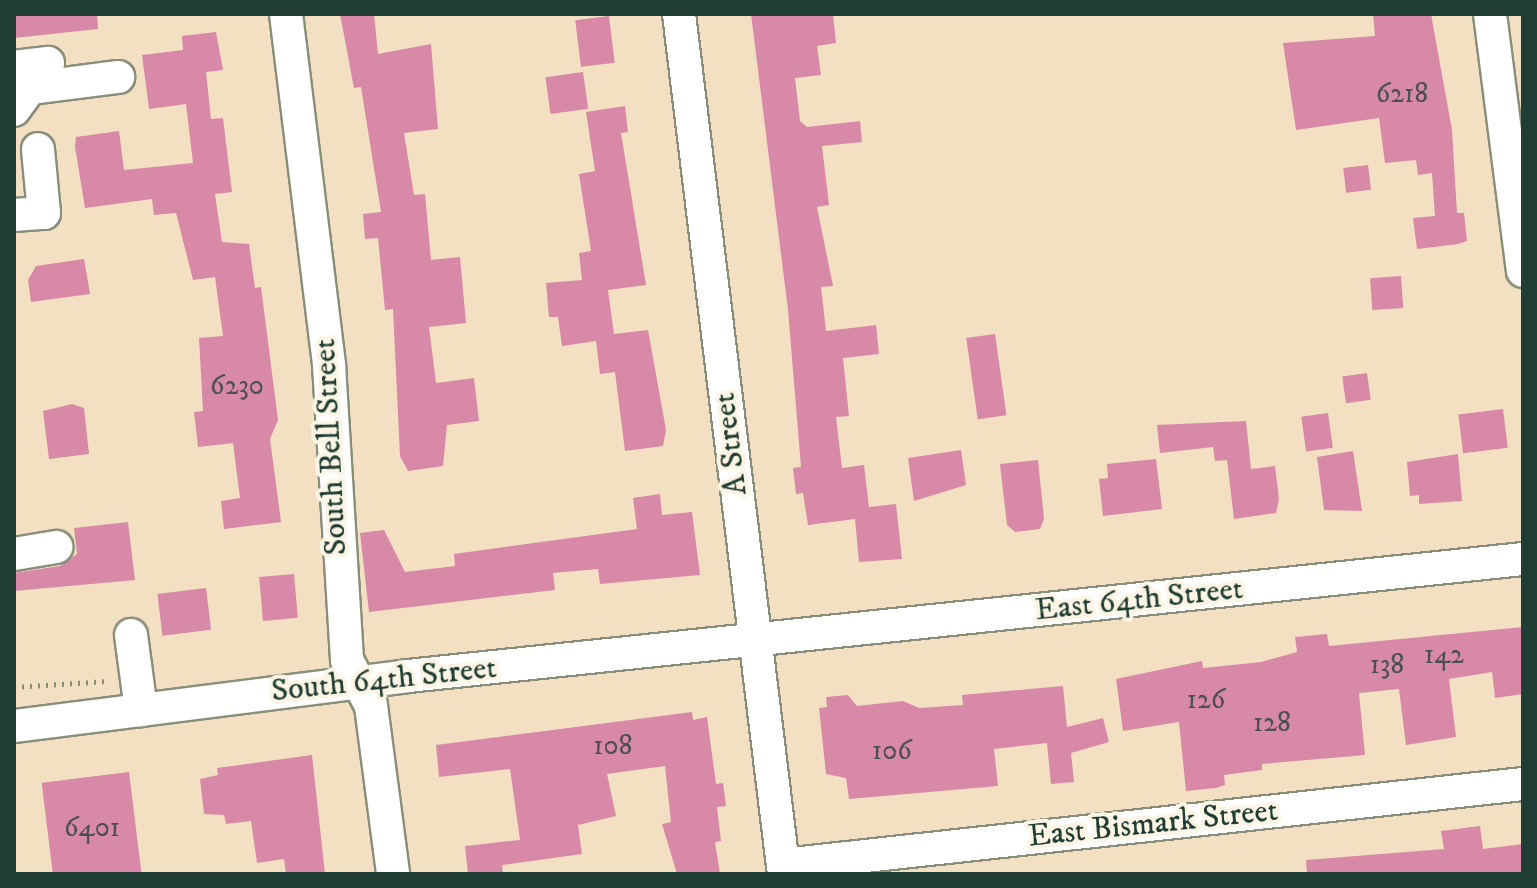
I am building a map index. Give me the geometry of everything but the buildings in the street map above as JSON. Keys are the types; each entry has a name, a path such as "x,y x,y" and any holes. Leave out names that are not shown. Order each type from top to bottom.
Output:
{"street":[{"name":"South Bell Street","path":"286,14 329,365 347,660 373,717 393,874"},
{"name":"A Street","path":"679,14 784,869"},
{"path":"1490,14 1514,153 1523,271"},
{"path":"20,88 118,77"},
{"path":"14,215 44,213 38,149"},
{"path":"14,554 56,547"},
{"name":"East 64th Street","path":"755,641 1523,559"},
{"path":"131,635 141,710"},
{"name":"South 64th Street","path":"14,726 359,682 755,641"},
{"name":"East Bismark Street","path":"784,869 1523,784"}]}
